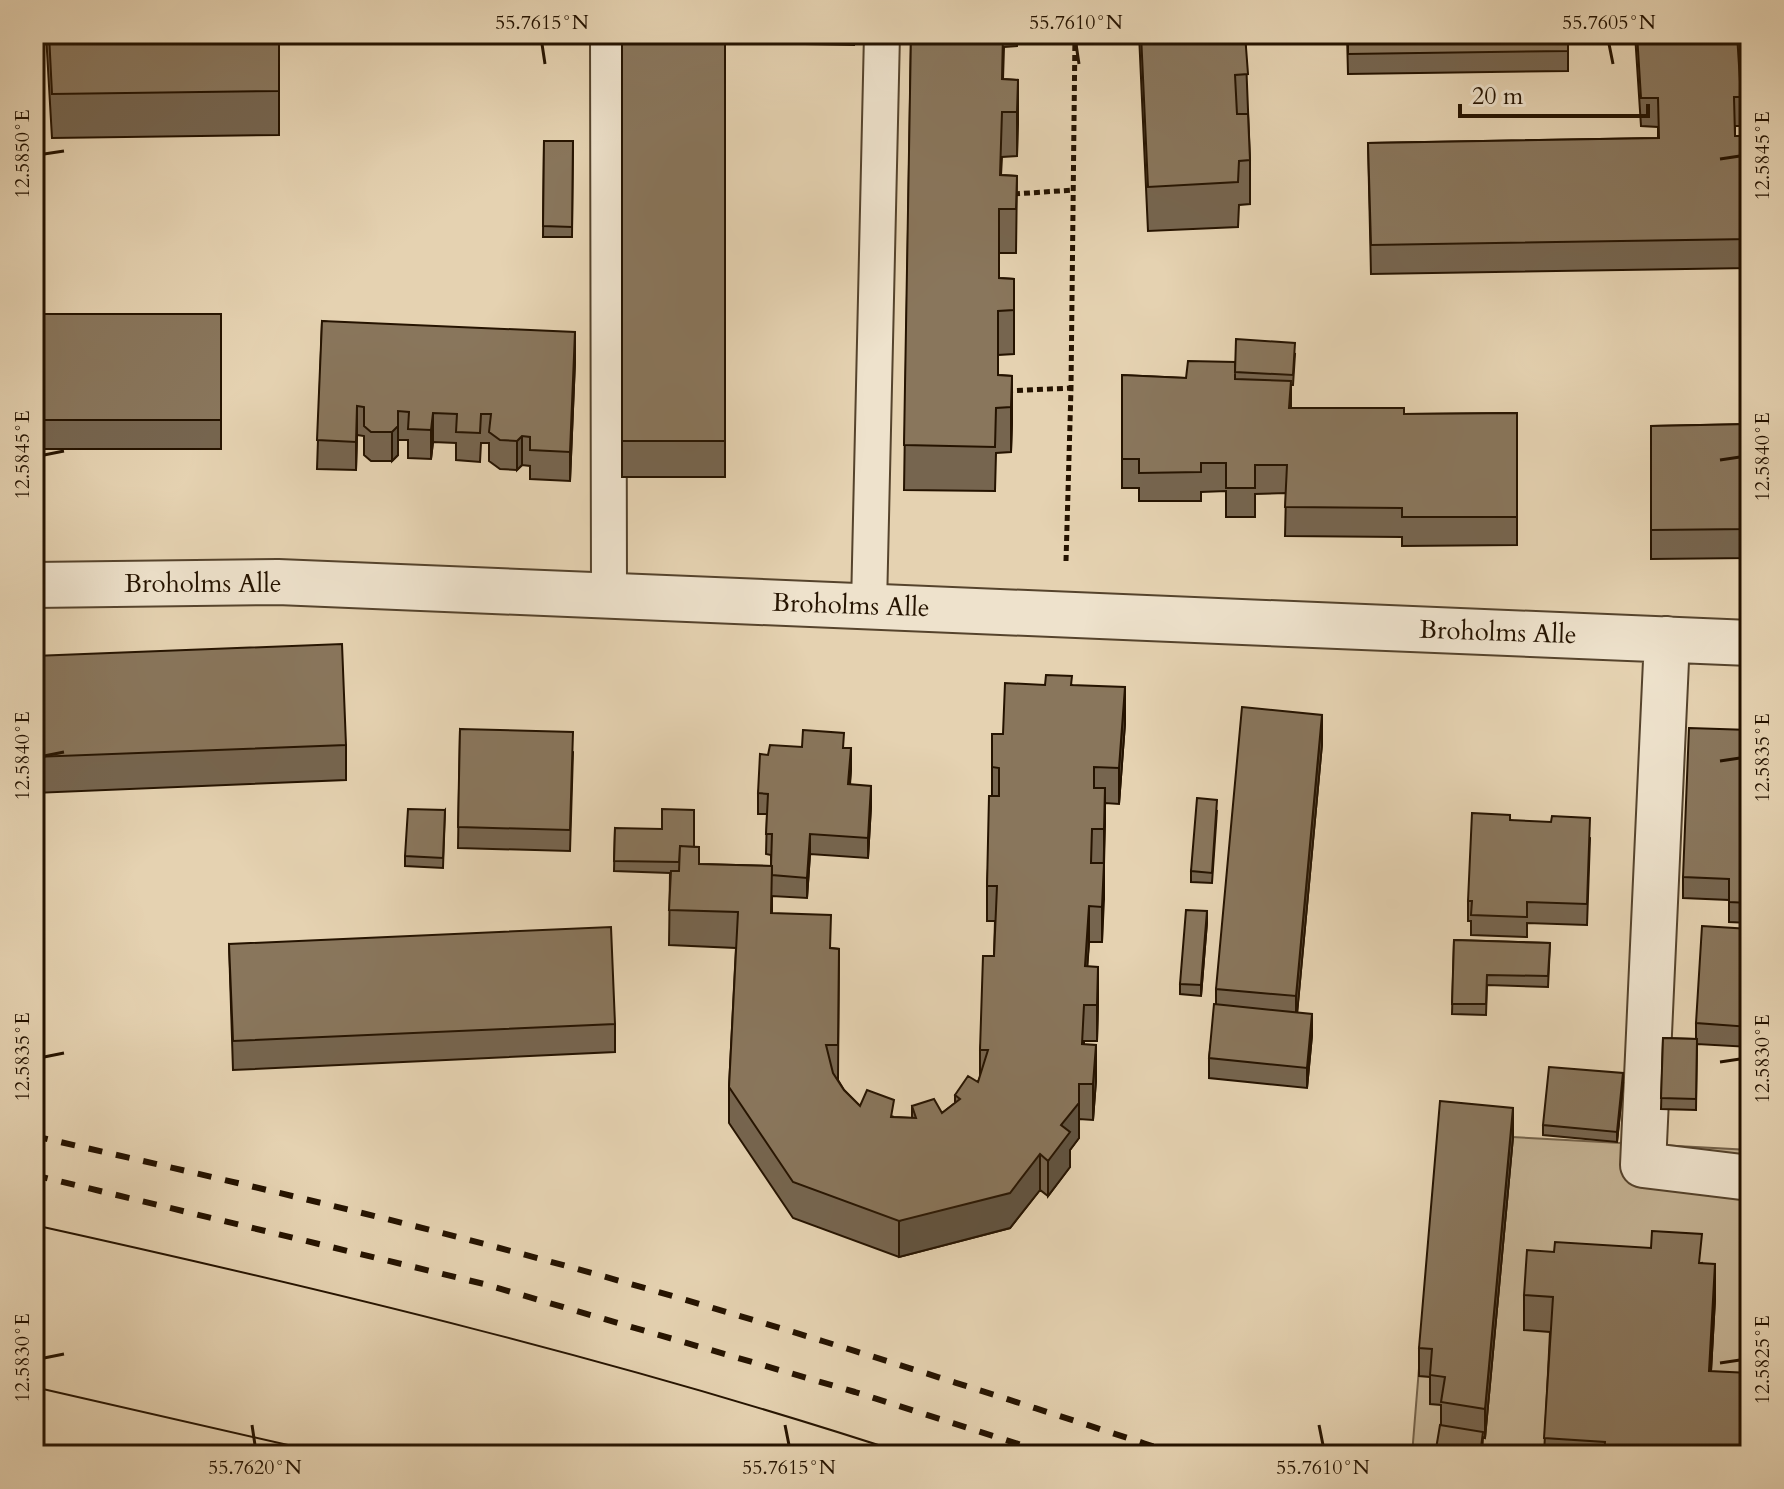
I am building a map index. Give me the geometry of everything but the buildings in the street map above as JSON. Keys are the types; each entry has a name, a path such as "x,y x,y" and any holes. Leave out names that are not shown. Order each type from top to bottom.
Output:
{"street":[{"name":"Broholms Alle","path":"34,585 278,582 1750,643"},
{"path":"1667,639 1643,1165 1750,1178"}],"lane":[{"path":"608,34 609,595"},
{"path":"869,606 882,34"}],"path":[{"path":"1064,614 1071,388 1075,34"},
{"path":"1001,195 1074,190"},
{"path":"998,391 1071,388"}],"shaded area":[{"path":"1438,1133 1750,1150 1750,1455 1412,1455"}],"tram line":[{"path":"34,1225 474,1329 693,1389 909,1455"},
{"path":"34,1387 332,1455"}],"railway":[{"path":"34,1136 321,1203 579,1269 838,1346 1180,1455"},
{"path":"34,1175 484,1284 855,1392 1053,1455"}]}
